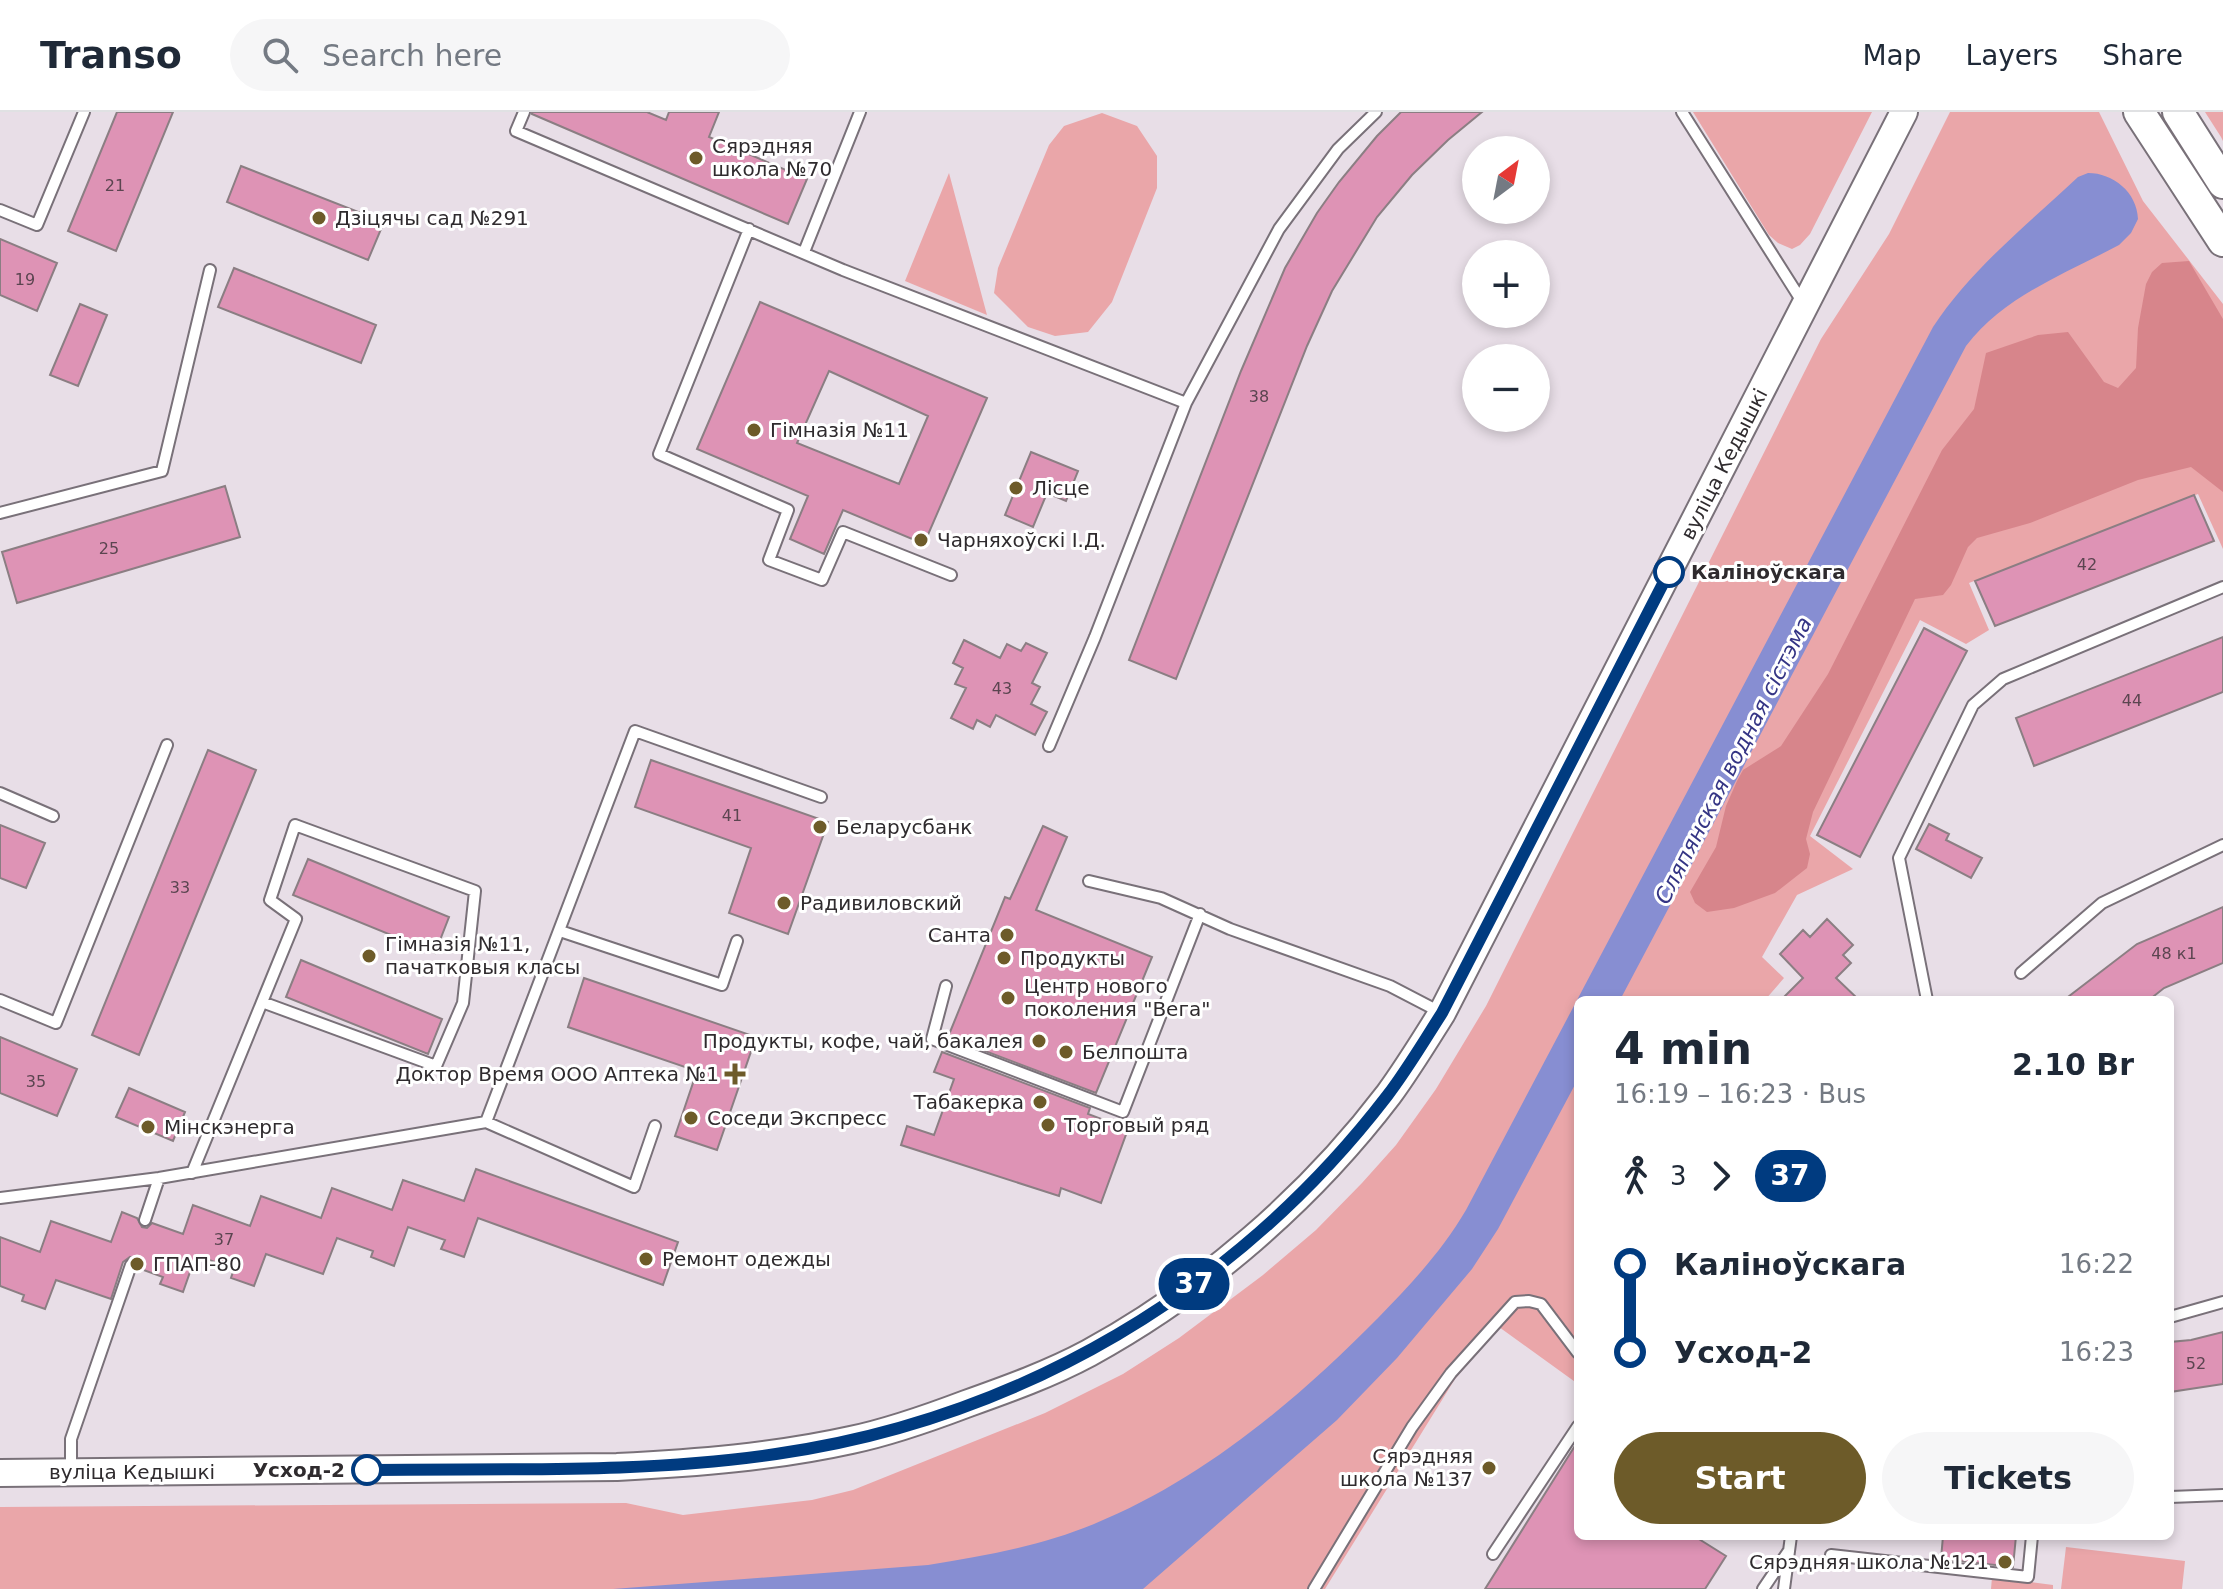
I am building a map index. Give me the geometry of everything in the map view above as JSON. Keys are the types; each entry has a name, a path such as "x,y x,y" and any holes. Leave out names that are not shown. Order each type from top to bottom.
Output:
{"main road":[{"path":"2139,112 2223,241"},
{"path":"2178,112 2223,183"}],"street":[{"name":"вуліца Кедышкі","path":"0,1473 617,1467 686,1464 818,1447 855,1440 1006,1390 1087,1353 1166,1304 1214,1269 1300,1195 1389,1093 1442,1013 1904,112"}],"lane":[{"path":"0,210 37,225 84,112"},
{"path":"524,112 516,131 804,252 1186,403"},
{"path":"804,252 860,112"},
{"path":"1049,746 1186,403 1279,229 1338,149 1376,112"},
{"path":"1682,112 1804,304"},
{"path":"749,229 659,454 788,510 769,560 822,580 843,532 951,575"},
{"path":"0,513 162,471 210,270"},
{"path":"1923,996 1899,858 1973,705 2003,679 2223,587"},
{"path":"486,1122 635,731 821,797"},
{"path":"0,1000 56,1023 167,745"},
{"path":"0,793 53,816"},
{"path":"192,1173 262,1002 296,919 270,900 295,825 475,891 463,1003 436,1066 262,1002"},
{"path":"2021,973 2102,903 2223,845"},
{"path":"1089,881 1161,898 1230,929 1390,986 1442,1013"},
{"path":"946,986 932,1039 1123,1112 1200,914"},
{"path":"560,931 722,985 737,941"},
{"path":"0,1198 192,1173 486,1122 634,1187 655,1126"},
{"path":"145,1220 159,1178"},
{"path":"71,1472 71,1439 131,1265"},
{"path":"1314,1589 1412,1427 1451,1373 1515,1302 1541,1304 1574,1348"},
{"path":"2174,1316 2223,1302"},
{"path":"1493,1554 1574,1432"},
{"path":"2174,1497 2223,1495"},
{"path":"1784,1589 1790,1540"},
{"path":"1831,1555 2028,1577 2032,1540"},
{"path":"1763,1589 1789,1551"}],"shaded area":[{"path":"1693,112 1872,112 1810,234 1792,249 1769,235"},
{"path":"1950,112 2099,112 2143,201 2223,304 2223,549 2198,494 1969,583 1989,630 1966,644 1920,620 1810,836 1853,869 1797,895 1762,957 1784,978 1768,996 1574,996 1574,1381 1499,1327 1455,1379 1325,1589 0,1589 0,1507 626,1503 683,1515 812,1500 853,1490 1045,1413 1123,1374 1179,1338 1263,1275 1316,1230 1396,1145 1436,1089 1486,1006 1821,339 1889,234"},
{"path":"2205,112 2223,112 2223,141 2221,137"},
{"path":"1102,113 1137,126 1157,156 1157,188 1112,302 1088,332 1055,336 1028,327 994,293 998,268 1049,145 1064,126"},
{"path":"949,173 987,315 905,281"},
{"path":"2189,261 2223,319 2223,492 2191,467 2138,480 2030,523 1977,538 1968,547 1951,585 1943,595 1915,599 1813,812 1806,839 1810,854 1807,868 1775,893 1734,908 1707,912 1695,903 1690,892 1716,847 1726,806 1737,781 1743,770 1781,746 1828,674 1942,450 1974,409 1986,353 2038,335 2068,332 2104,382 2118,388 2136,368 2138,328 2146,284 2152,272 2162,263"},
{"path":"2066,1547 2185,1561 2182,1589 2061,1589"},
{"path":"1992,1577 2053,1585 2053,1589 1991,1589"}],"water":[{"name":"Сляпянская водная сістэма","path":"2097,174 2122,186 2137,209 2138,219 2131,233 2119,245 2036,288 1998,313 1966,346 1622,996 1579,996 1933,327 1965,286 2001,248 2078,177"},
{"path":"1574,1006 1574,1086 1498,1229 1472,1269 1397,1358 1337,1420 1143,1589 613,1589 928,1565 1033,1544 1094,1524 1172,1485 1246,1436 1281,1408 1347,1349 1390,1305 1425,1267 1466,1210"}],"building":[{"path":"117,112 173,112 116,251 68,231"},
{"name":"Сярэдняя школа №70","path":"532,112 647,112 666,120 669,112 719,112 709,137 807,179 788,224"},
{"path":"1401,112 1482,112 1412,175 1377,217 1332,291 1307,346 1176,679 1129,660 1241,371 1285,268 1339,182"},
{"path":"241,166 384,222 368,260 227,202"},
{"path":"0,239 57,263 37,311 0,295"},
{"path":"234,268 376,325 361,363 218,307"},
{"name":"Гімназія №11","path":"760,302 987,398 924,544 843,510 824,554 790,539 808,496 697,449","holes":["829,371 928,416 899,484 797,443"]},
{"path":"80,304 107,315 78,386 50,375"},
{"path":"1031,452 1078,471 1066,501 1047,493 1033,527 1005,515"},
{"path":"225,486 240,537 17,603 2,552"},
{"path":"2194,495 2214,541 1995,626 1975,581"},
{"path":"1924,628 1967,651 1860,857 1817,835"},
{"path":"2223,637 2223,692 2034,766 2016,718"},
{"path":"964,640 1000,658 1007,644 1021,651 1026,643 1047,653 1032,683 1040,687 1031,704 1047,712 1035,735 996,715 990,727 977,720 973,729 951,718 966,688 955,684 963,668 953,663"},
{"path":"208,750 256,770 139,1055 92,1035"},
{"path":"651,760 828,822 788,934 729,913 751,848 635,807"},
{"path":"1929,824 1949,834 1946,840 1982,858 1971,878 1916,849"},
{"path":"0,825 45,843 26,888 0,878"},
{"path":"1043,826 1067,837 1036,910 1152,957 1096,1093 948,1037 1005,897 1010,899"},
{"path":"308,859 449,917 435,953 293,895"},
{"path":"2223,907 2223,963 2164,988 2154,996 2069,996 2137,944"},
{"path":"1827,919 1853,945 1843,955 1851,963 1836,978 1855,996 1785,996 1803,978 1780,954 1803,930 1810,937"},
{"path":"301,960 442,1019 428,1054 286,997"},
{"path":"584,978 756,1037 717,1150 675,1136 697,1071 568,1027"},
{"path":"0,1037 77,1069 57,1116 0,1093"},
{"path":"942,1052 1090,1108 1088,1114 1128,1129 1101,1203 1061,1188 1059,1196 901,1145 907,1126 934,1135 954,1079 934,1072"},
{"path":"129,1088 185,1112 173,1141 116,1117"},
{"path":"476,1169 678,1242 663,1285 478,1218 464,1257 441,1249 445,1240 408,1227 394,1266 371,1257 373,1251 337,1238 323,1274 266,1254 254,1286 231,1278 234,1269 196,1255 183,1292 160,1284 163,1277 138,1268 137,1260 130,1257 123,1262 111,1299 56,1280 45,1309 22,1301 24,1295 0,1286 0,1237 40,1252 51,1221 111,1242 122,1212 137,1218 142,1227 147,1228 152,1223 183,1234 193,1205 250,1226 261,1196 321,1218 332,1188 392,1210 403,1180 464,1201"},
{"path":"2223,1332 2223,1384 2174,1391 2174,1342"},
{"path":"1574,1447 1574,1540 1700,1540 1726,1556 1705,1589 1485,1589"},
{"path":"1943,1540 2016,1540 2013,1567 1941,1559"}],"bus line":[{"name":"37","path":"367,1470 686,1464 777,1454 855,1440 935,1415 1046,1373 1124,1332 1166,1304 1214,1269 1300,1195 1378,1108 1401,1076 1442,1013 1669,572"}],"place":[{"name":"Сярэдняя школа №70","path":"696,158"},
{"name":"Дзіцячы сад №291","path":"319,218"},
{"name":"Гімназія №11","path":"754,430"},
{"name":"Лісце","path":"1016,488"},
{"name":"Чарняхоўскі І.Д.","path":"921,540"},
{"name":"Каліноўскага","path":"1669,572"},
{"name":"Беларусбанк","path":"820,827"},
{"name":"Радивиловский","path":"784,903"},
{"name":"Санта","path":"1007,935"},
{"name":"Гімназія №11, пачатковыя класы","path":"369,956"},
{"name":"Продукты","path":"1004,958"},
{"name":"Центр нового поколения \"Вега\"","path":"1008,998"},
{"name":"Продукты, кофе, чай, бакалея","path":"1039,1041"},
{"name":"Белпошта","path":"1066,1052"},
{"name":"Доктор Время ООО Аптека №1","path":"735,1074"},
{"name":"Табакерка","path":"1040,1102"},
{"name":"Соседи Экспресс","path":"691,1118"},
{"name":"Торговый ряд","path":"1048,1125"},
{"name":"Мінскэнерга","path":"148,1127"},
{"name":"Ремонт одежды","path":"646,1259"},
{"name":"ГПАП-80","path":"137,1264"},
{"name":"Сярэдняя школа №137","path":"1489,1468"},
{"name":"Усход-2","path":"367,1470"},
{"name":"Сярэдняя школа №121","path":"2005,1562"}]}
